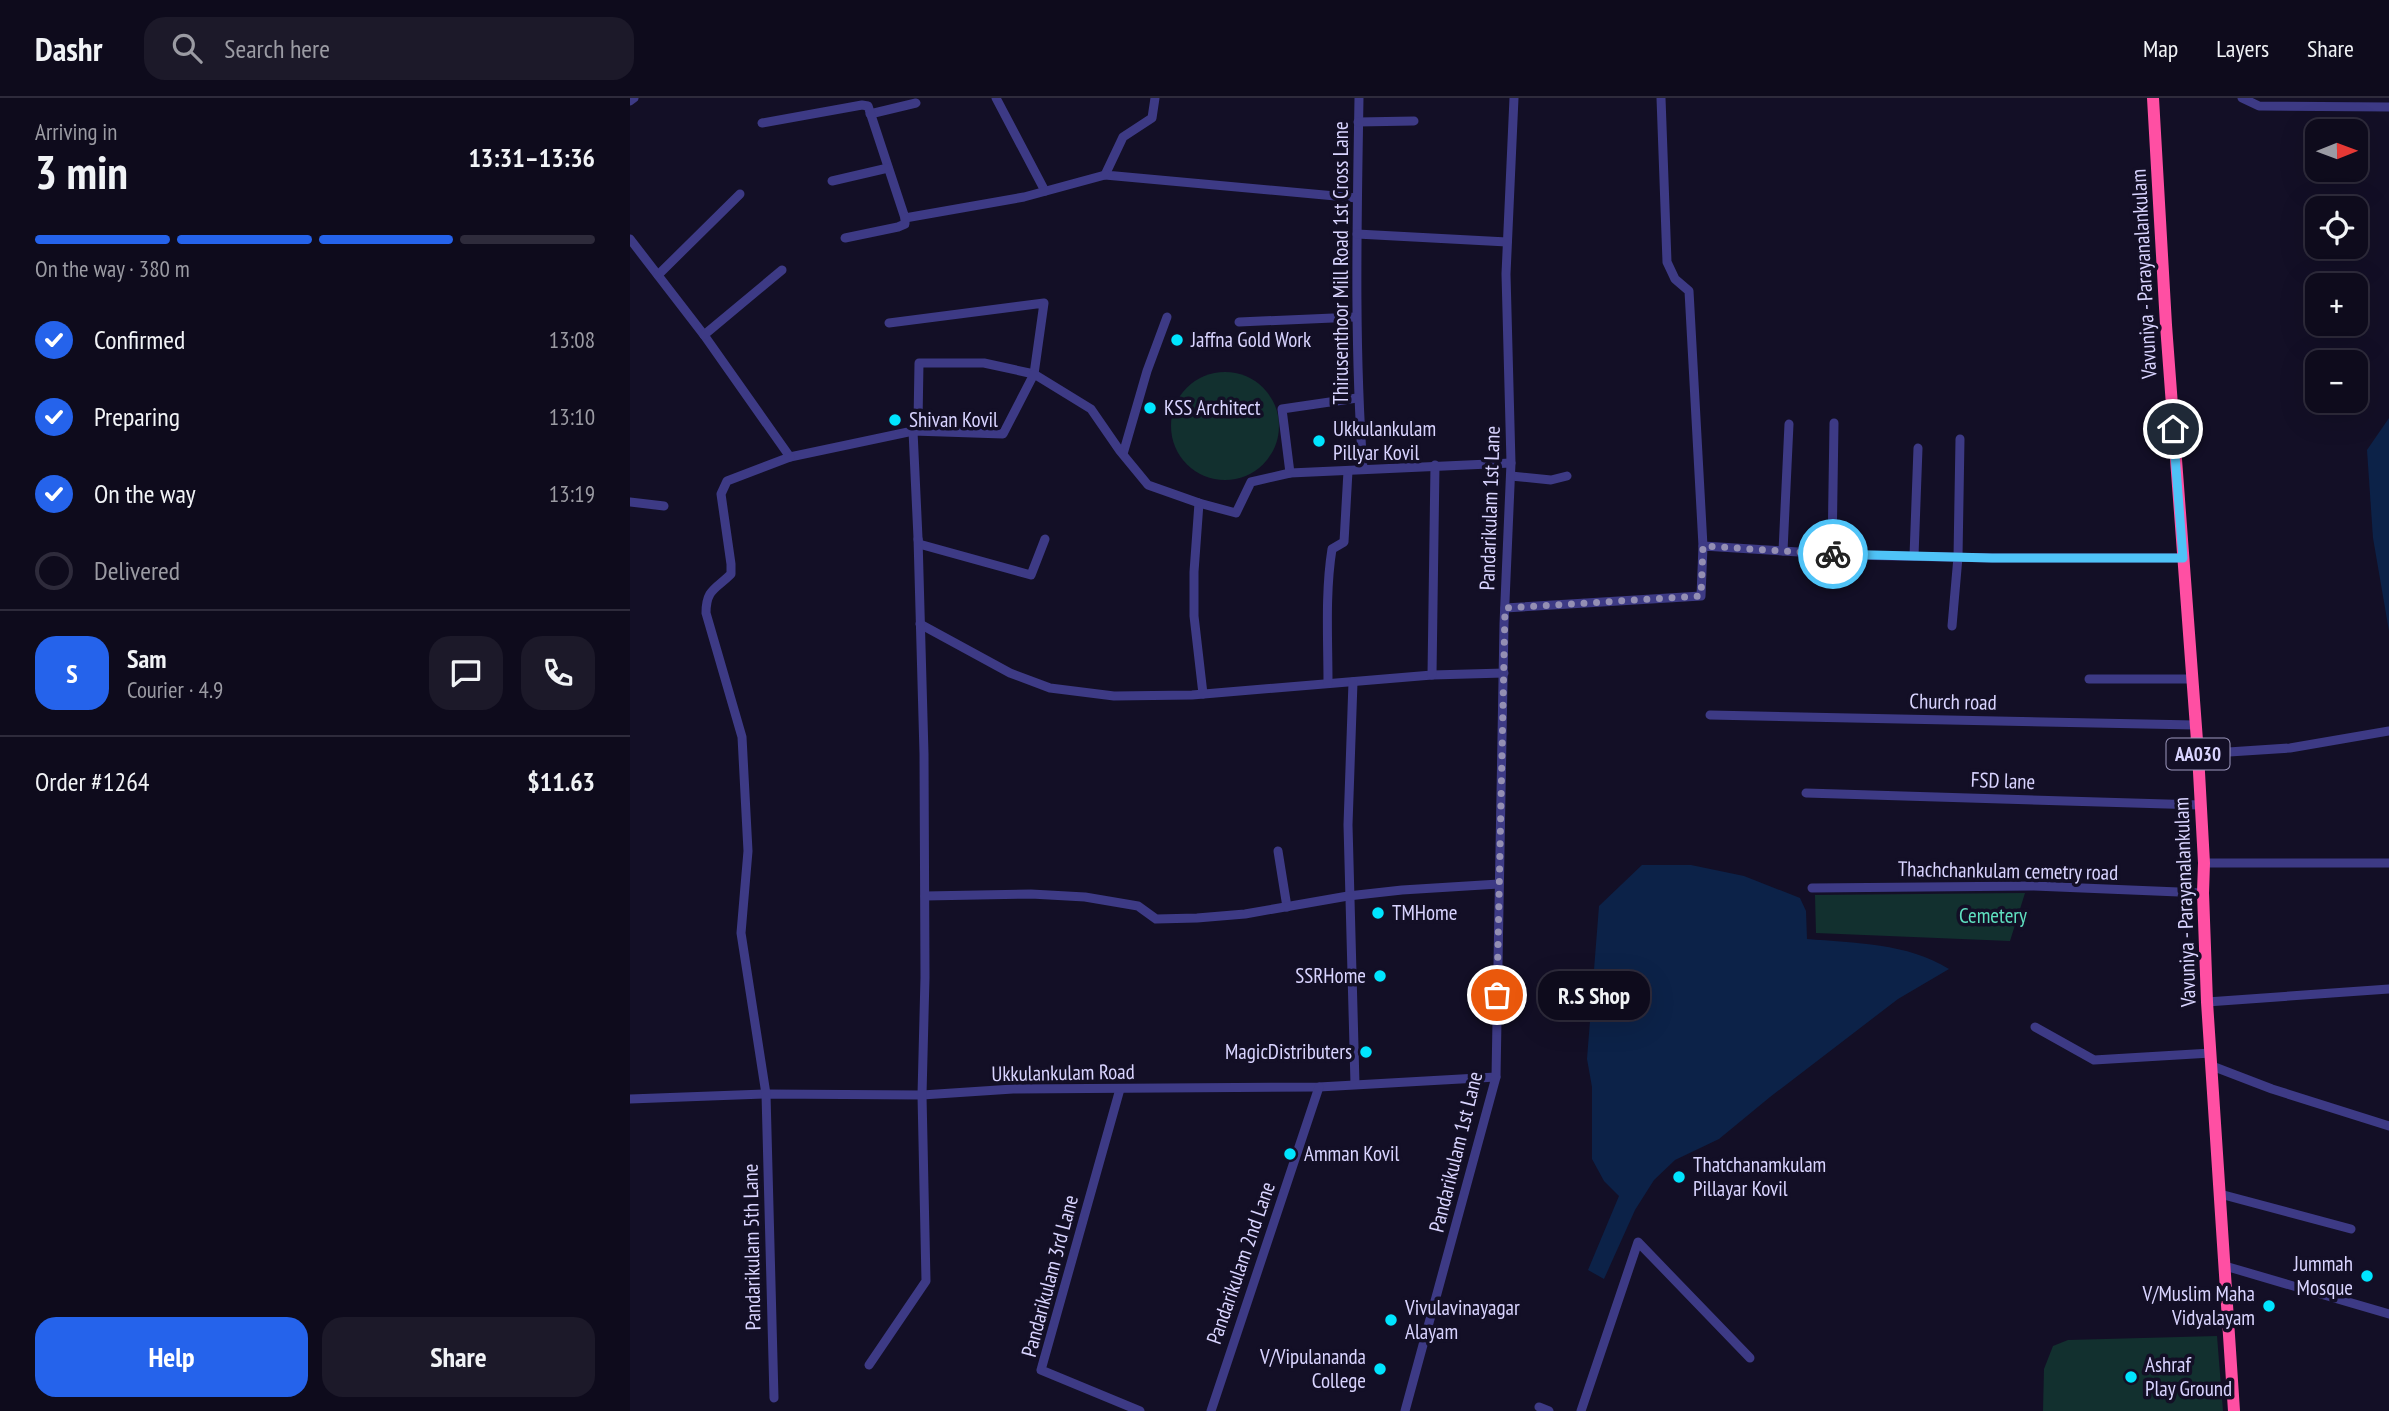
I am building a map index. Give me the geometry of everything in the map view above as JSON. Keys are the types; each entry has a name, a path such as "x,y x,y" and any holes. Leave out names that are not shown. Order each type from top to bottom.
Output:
{"highway":[{"name":"Vavuniya - Parayanalankulam","path":"2152,98 2198,754 2207,1002 2234,1411"}],"street":[{"path":"996,98 1045,191"},
{"path":"1105,175 1123,137 1153,118 1155,98"},
{"name":"Thirusenthoor Mill Road 1st Cross Lane","path":"1359,98 1356,317 1357,398 1363,469"},
{"name":"Pandarikulam 1st Lane","path":"1405,1411 1496,1077 1505,608 1511,476 1507,242 1514,98"},
{"path":"1505,608 1701,596 1703,546 1689,291 1675,279 1667,262 1661,98"},
{"path":"2242,98 2260,102 2389,107"},
{"path":"870,114 916,103"},
{"path":"762,123 868,106 905,224 845,238"},
{"path":"1358,122 1414,121"},
{"path":"832,181 888,167"},
{"path":"905,218 1024,197 1105,175 1357,198"},
{"path":"657,275 740,194"},
{"path":"1357,234 1507,242"},
{"path":"630,239 704,335 790,457 912,431 1003,434 1034,374 1044,303 890,324"},
{"path":"704,335 782,271"},
{"path":"1123,454 1147,371 1167,317"},
{"path":"1239,322 1356,317"},
{"path":"869,1365 926,1281 922,1096 924,754 912,431 918,422 919,363 984,363 1034,374 1091,409 1149,485 1236,513 1251,482 1290,473 1435,464 1511,463"},
{"path":"1290,473 1283,409 1357,398"},
{"path":"1832,554 1834,423"},
{"path":"1783,551 1789,424"},
{"path":"1952,626 1958,557 1960,439"},
{"path":"1914,556 1918,448"},
{"name":"Pandarikulam 5th Lane","path":"774,1398 766,1094 741,933 748,851 742,737 706,613 706,600 712,589 731,575 721,494 727,481 790,457"},
{"path":"1432,675 1435,464"},
{"path":"1328,683 1327,616 1330,562 1332,550 1344,542 1348,471"},
{"path":"1511,476 1551,480 1567,476"},
{"path":"630,502 664,506"},
{"path":"1199,503 1194,616 1203,694"},
{"path":"918,538 919,544 1031,575 1045,539"},
{"path":"1703,546 1832,554 2183,558"},
{"path":"920,624 1010,673 1050,688 1114,696 1203,694 1432,675 1504,673"},
{"path":"2089,679 2192,679"},
{"path":"1353,682 1348,895 1355,1084"},
{"name":"Church road","path":"1710,715 2195,725"},
{"path":"2198,754 2290,748 2389,731"},
{"name":"FSD lane","path":"1805,793 2200,805"},
{"path":"1278,850 1287,906"},
{"path":"2204,863 2389,863"},
{"path":"925,896 1031,894 1086,897 1138,906 1156,919 1245,914 1348,895 1499,884"},
{"name":"Thachchankulam cemetry road","path":"1812,888 2034,886 2203,893"},
{"path":"2207,1002 2389,989"},
{"path":"2035,1027 2094,1060 2211,1060 2272,1089 2389,1126"},
{"name":"Ukkulankulam Road","path":"630,1099 766,1094 922,1096 1013,1089 1319,1087 1496,1077"},
{"name":"Pandarikulam 2nd Lane","path":"1211,1411 1319,1087"},
{"name":"Pandarikulam 3rd Lane","path":"1120,1089 1041,1370 1140,1411"},
{"path":"2220,1194 2351,1229"},
{"path":"1581,1411 1638,1242 1750,1359"},
{"path":"2225,1266 2389,1314"}],"green space":[{"path":"1225,372 1246,376 1263,388 1275,405 1279,426 1275,447 1263,464 1246,476 1225,480 1204,476 1187,464 1175,447 1171,426 1175,405 1187,388 1204,376"},
{"name":"Cemetery","path":"2025,893 2010,941 1816,933 1815,895"},
{"name":"Ashraf Play Ground","path":"2217,1336 2223,1411 2043,1411 2044,1369 2053,1346 2068,1340"}],"water":[{"path":"2389,418 2389,631 2373,538 2367,450"},
{"path":"1642,865 1691,865 1744,876 1800,898 1806,911 1807,939 1898,949 1933,960 1949,969 1898,999 1719,1139 1675,1160 1654,1180 1635,1210 1604,1279 1588,1270 1619,1196 1604,1181 1592,1159 1592,1087 1587,1059 1599,906"}],"way so far":[{"path":"1497,995 1505,608 1701,596 1703,546 1833,554"}],"place":[{"name":"Jaffna Gold Work","path":"1177,340"},
{"name":"KSS Architect","path":"1150,408"},
{"name":"Shivan Kovil","path":"895,420"},
{"name":"Ukkulankulam Pillyar Kovil","path":"1319,441"},
{"name":"TMHome","path":"1378,913"},
{"name":"SSRHome","path":"1380,976"},
{"name":"R.S Shop","path":"1497,995"},
{"name":"MagicDistributers","path":"1366,1052"},
{"name":"Amman Kovil","path":"1290,1154"},
{"name":"Thatchanamkulam Pillayar Kovil","path":"1679,1177"},
{"name":"Jummah Mosque","path":"2367,1276"},
{"name":"V/Muslim Maha Vidyalayam","path":"2269,1306"},
{"name":"Vivulavinayagar Alayam","path":"1391,1320"},
{"name":"V/Vipulananda College","path":"1380,1369"},
{"name":"Ashraf Play Ground","path":"2131,1377"}],"route":[{"path":"1833,554 1992,558 2183,558 2173,429"}]}
